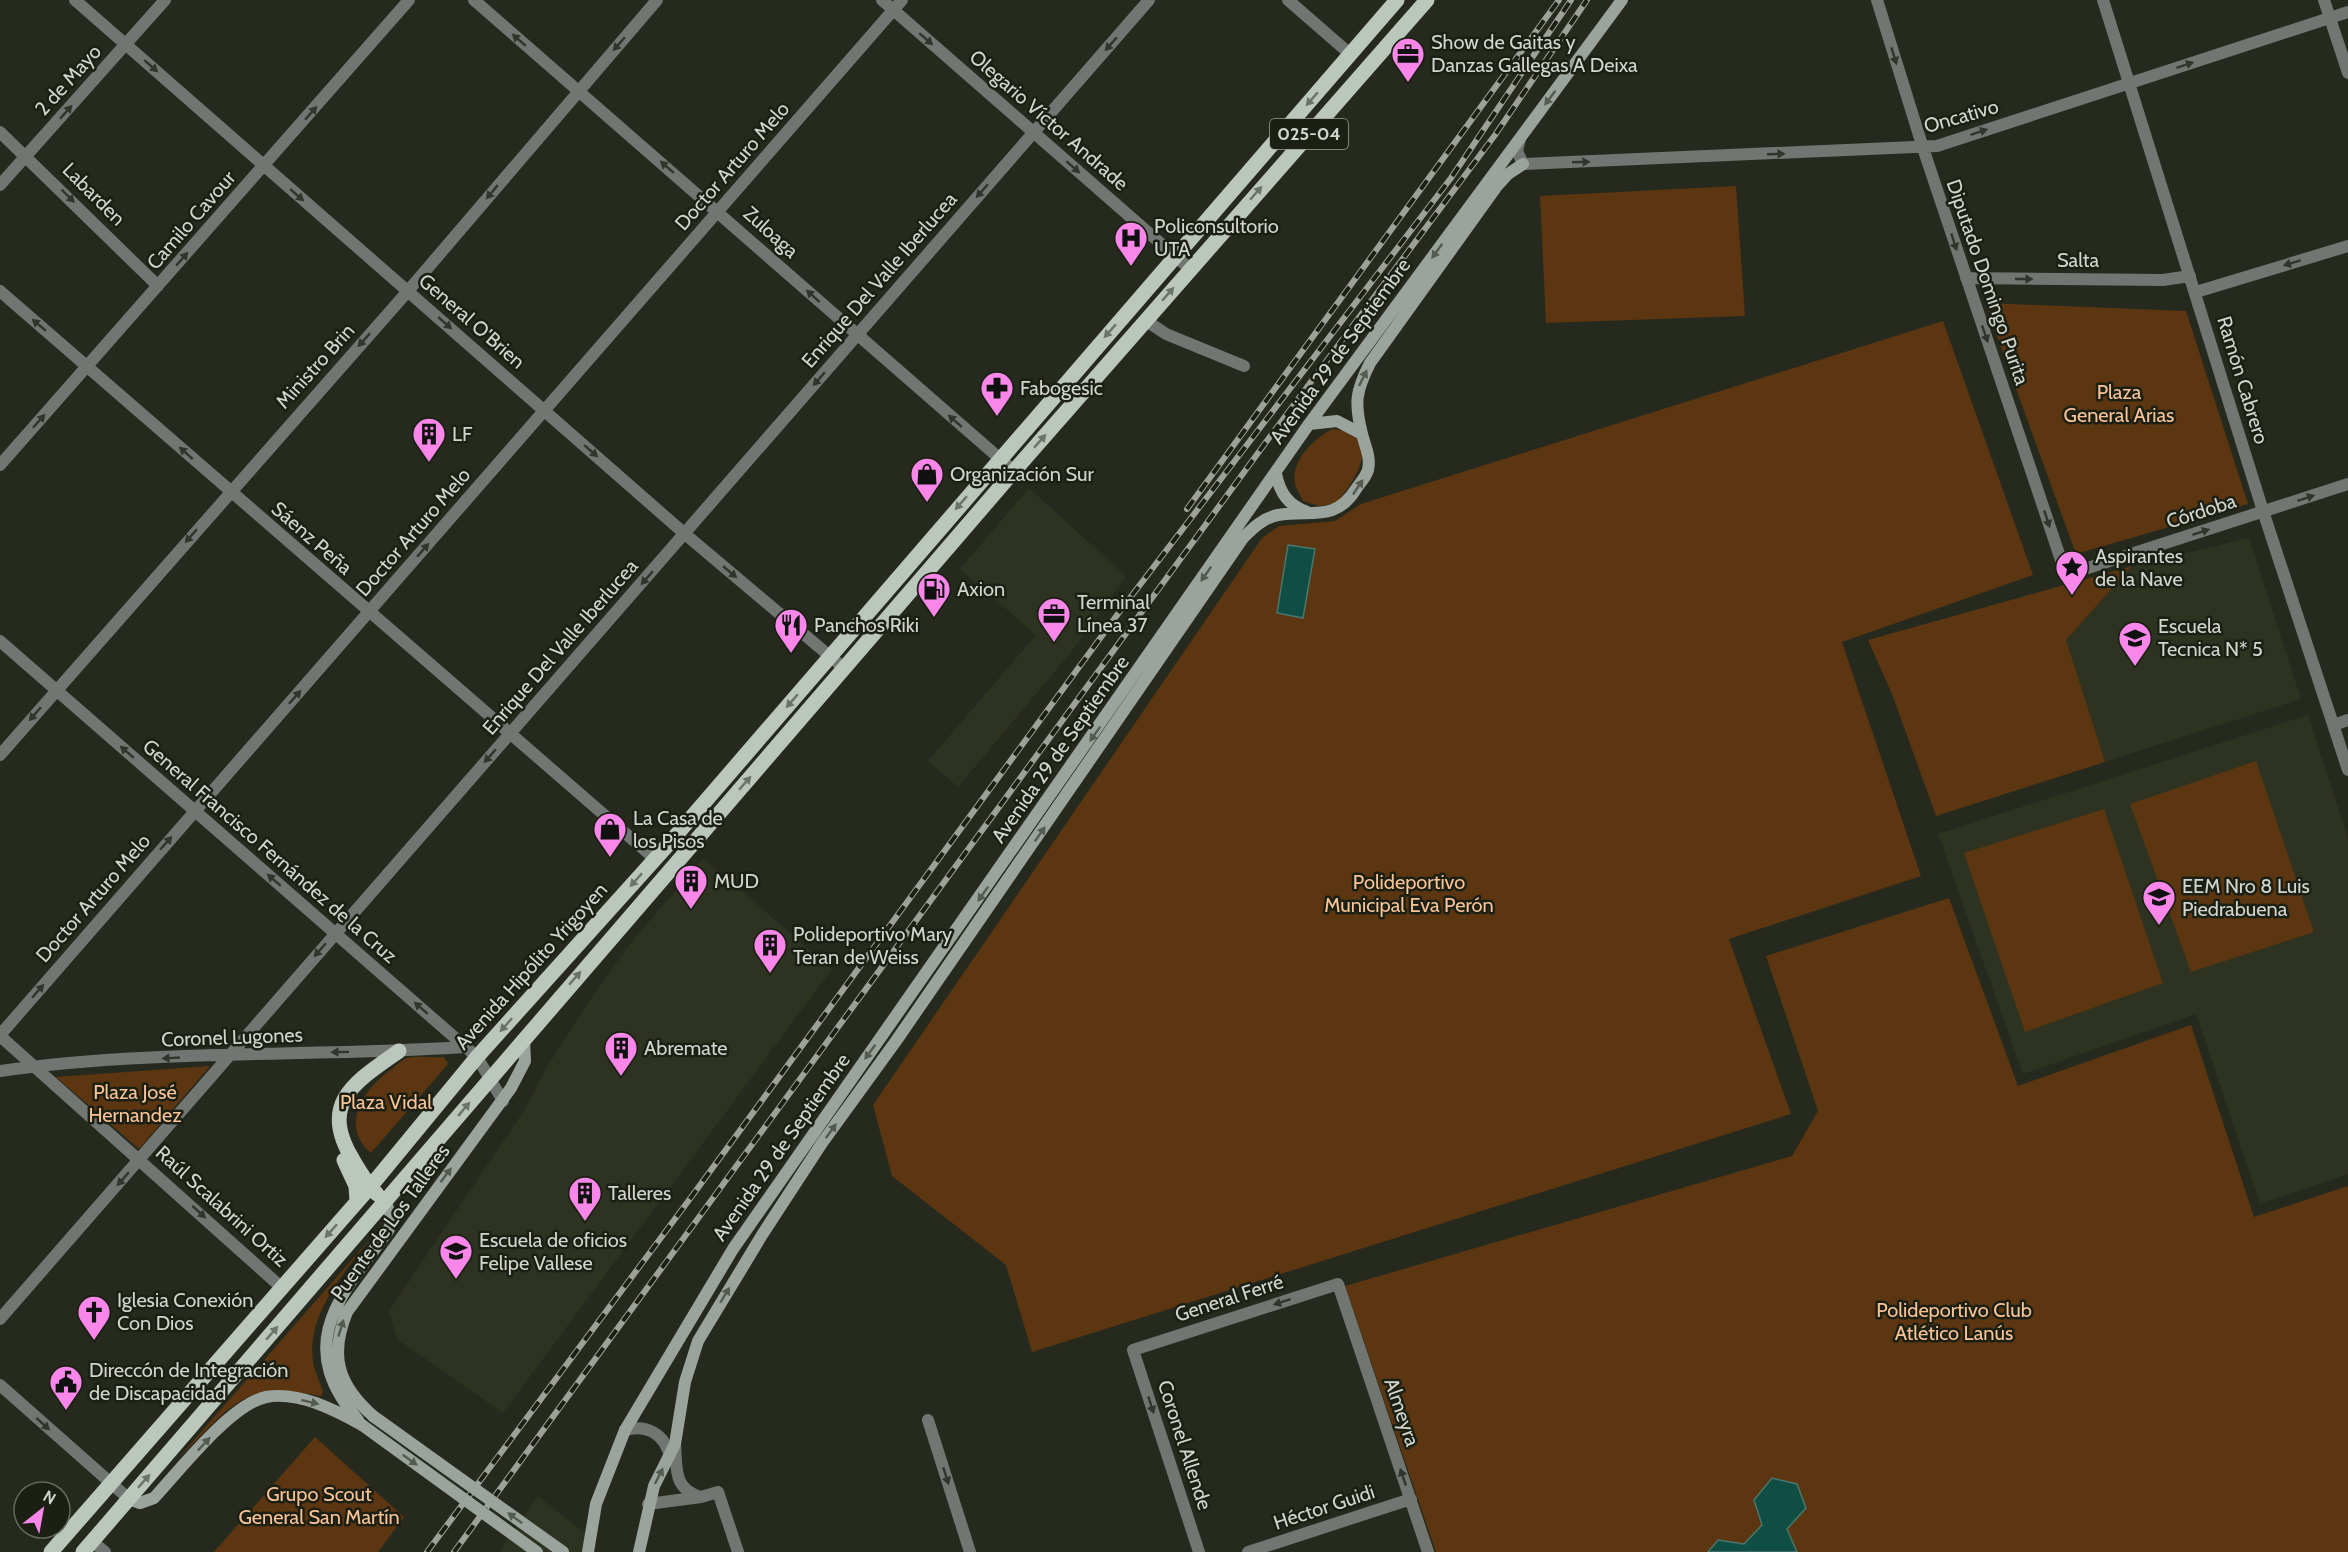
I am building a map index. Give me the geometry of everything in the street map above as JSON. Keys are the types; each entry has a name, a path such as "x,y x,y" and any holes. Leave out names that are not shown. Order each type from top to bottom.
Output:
{"main road":[{"name":"Avenida Hipólito Yrigoyen","path":"51,1552 370,1187 471,1052 655,859 1397,0"},
{"name":"Avenida Hipólito Yrigoyen","path":"88,1546 1014,471 1427,0"},
{"path":"357,1201 356,1186 344,1160 339,1118 344,1097 362,1077 399,1051"},
{"path":"342,1142 370,1187 386,1202"}],"street":[{"name":"General O'Brien","path":"75,0 685,534 844,669"},
{"name":"2 de Mayo","path":"0,185 165,0"},
{"name":"Camilo Cavour","path":"0,465 410,0"},
{"name":"Zuloaga","path":"474,0 1014,471"},
{"name":"Ministro Brin","path":"0,755 408,291 657,0"},
{"name":"Olegario Víctor Andrade","path":"882,0 1190,269"},
{"name":"Doctor Arturo Melo","path":"0,1036 903,0"},
{"name":"Enrique Del Valle Iberlucea","path":"0,1319 1149,0"},
{"path":"1288,0 1350,54"},
{"name":"Avenida 29 de Septiembre","path":"588,1546 596,1504 625,1430 733,1249 1309,424 1622,0"},
{"name":"Diputado Domingo Purita","path":"1877,0 1923,148 2066,576"},
{"name":"Ramón Cabrero","path":"2103,0 2263,512 2348,770"},
{"path":"2324,0 2348,73"},
{"name":"Oncativo","path":"1523,164 1937,146 2348,12"},
{"name":"Labarden","path":"0,132 158,286"},
{"path":"1520,139 1517,151 1523,164"},
{"name":"Avenida 29 de Septiembre","path":"638,1552 654,1486 675,1444 685,1382 698,1341 762,1235 822,1143 896,1041 1243,538 1255,526 1278,515 1312,514 1331,511 1343,506 1368,472 1369,457 1362,434 1358,391 1370,363 1497,186 1508,174 1523,164"},
{"path":"2196,292 2348,246"},
{"name":"Salta","path":"1966,279 2163,280 2190,276"},
{"name":"Sáenz Peña","path":"0,291 655,859"},
{"path":"1145,320 1166,334 1244,366"},
{"path":"1309,424 1338,421 1362,434"},
{"path":"1276,474 1279,488 1287,500 1298,509 1312,514"},
{"name":"Córdoba","path":"2066,576 2348,484"},
{"name":"General Francisco Fernández de la Cruz","path":"0,641 471,1052 503,1101"},
{"path":"2334,725 2348,720"},
{"name":"Raúl Scalabrini Ortiz","path":"0,1036 281,1287"},
{"name":"Puente de Los Talleres","path":"362,1425 337,1392 330,1375 326,1337 328,1322 342,1295 503,1101 525,1061 524,1039"},
{"name":"Coronel Lugones","path":"0,1071 34,1066 230,1055 399,1051 471,1052"},
{"name":"Puente de Los Talleres","path":"386,1202 392,1221 393,1235 347,1312 339,1331 337,1351 341,1373 349,1391 373,1416 563,1552"},
{"name":"General Ferré","path":"1133,1350 1338,1284"},
{"name":"Almeyra","path":"1338,1284 1428,1552"},
{"name":"Coronel Allende","path":"1133,1350 1200,1552"},
{"path":"0,1385 129,1499"},
{"name":"Puente de Los Talleres","path":"129,1499 140,1503 154,1498 228,1419 254,1401 281,1396 325,1406 362,1425 537,1552"},
{"path":"928,1420 970,1552"},
{"path":"625,1430 642,1427 658,1434 664,1440 670,1457"},
{"path":"675,1444 680,1484 688,1493 701,1497"},
{"path":"648,1504 701,1497 718,1492 738,1552"},
{"name":"Héctor Guidi","path":"1248,1552 1411,1499"},
{"path":"88,1546 105,1552"},
{"path":"588,1546 598,1552"}],"shaded area":[{"name":"Terminal Línea 37","path":"1029,488 1126,576 1072,651 958,787 928,761 1036,635 960,569"},
{"name":"Escuela Tecnica N* 5","path":"2249,538 2301,699 1936,816 2066,640 2132,566"},
{"name":"EEM Nro 8 Luis Piedrabuena","path":"2308,715 2348,838 2348,1174 2260,1204 2196,1014 2023,1074 1938,834"},
{"path":"703,858 832,969 503,1413 397,1339 389,1311 523,1112 548,1065 590,1000 629,945"},
{"path":"538,1496 592,1539 588,1552 499,1552"}],"green space":[{"path":"1736,186 1745,316 1546,323 1540,196"},
{"name":"Plaza General Arias","path":"1985,303 2186,311 2248,504 2076,554"},
{"name":"Polideportivo Municipal Eva Perón","path":"1943,321 2033,575 1842,642 1921,876 1729,939 1791,1114 1032,1352 1006,1265 892,1176 873,1105 1262,538 1279,526 1335,521 1361,504"},
{"path":"1333,429 1349,433 1358,440 1362,449 1362,460 1351,483 1336,504 1319,506 1303,501 1294,475 1305,451"},
{"path":"2132,566 2066,640 2105,762 1936,816 1892,694 1868,640"},
{"path":"2256,761 2314,932 2191,972 2130,804"},
{"path":"2104,809 2163,983 2025,1032 1964,853"},
{"name":"Polideportivo Club Atlético Lanús","path":"1949,898 2018,1086 2191,1025 2254,1217 2348,1186 2348,1552 1436,1552 1345,1286 1792,1156 1818,1111 1766,956"},
{"name":"Plaza Vidal","path":"444,1057 448,1064 371,1153 361,1142 357,1131 356,1119 365,1096 382,1077 405,1059"},
{"name":"Plaza José Hernandez","path":"210,1066 139,1149 56,1077"},
{"path":"376,1232 353,1260 322,1308 313,1343 313,1361 323,1392 321,1396 281,1391 260,1393 247,1398 223,1414 180,1456"},
{"name":"Grupo Scout General San Martín","path":"315,1437 404,1517 378,1552 214,1552"}],"water":[{"path":"1288,545 1315,549 1303,618 1277,613"},
{"path":"1772,1478 1797,1484 1806,1508 1787,1529 1797,1552 1708,1552 1718,1540 1744,1544 1762,1525 1754,1500"}],"railway":[{"path":"1187,509 1559,0"},
{"path":"427,1552 692,1196 1123,607 1451,178 1571,0"},
{"path":"454,1552 1269,438 1495,135 1587,0"}],"place":[{"name":"Show de Gaitas y Danzas Gallegas A Deixa","path":"1408,83"},
{"name":"Policonsultorio UTA","path":"1131,267"},
{"name":"Fabogesic","path":"997,417"},
{"name":"LF","path":"429,463"},
{"name":"Organización Sur","path":"927,503"},
{"name":"Aspirantes de la Nave","path":"2072,596"},
{"name":"Axion","path":"934,618"},
{"name":"Terminal Línea 37","path":"1054,643"},
{"name":"Panchos Riki","path":"791,654"},
{"name":"Escuela Tecnica N* 5","path":"2135,667"},
{"name":"La Casa de los Pisos","path":"610,858"},
{"name":"MUD","path":"691,910"},
{"name":"EEM Nro 8 Luis Piedrabuena","path":"2159,926"},
{"name":"Polideportivo Mary Teran de Weiss","path":"770,974"},
{"name":"Abremate","path":"621,1077"},
{"name":"Talleres","path":"585,1222"},
{"name":"Escuela de oficios Felipe Vallese","path":"456,1280"},
{"name":"Iglesia Conexión Con Dios","path":"94,1341"},
{"name":"Direccón de Integración de Discapacidad","path":"66,1411"}]}
